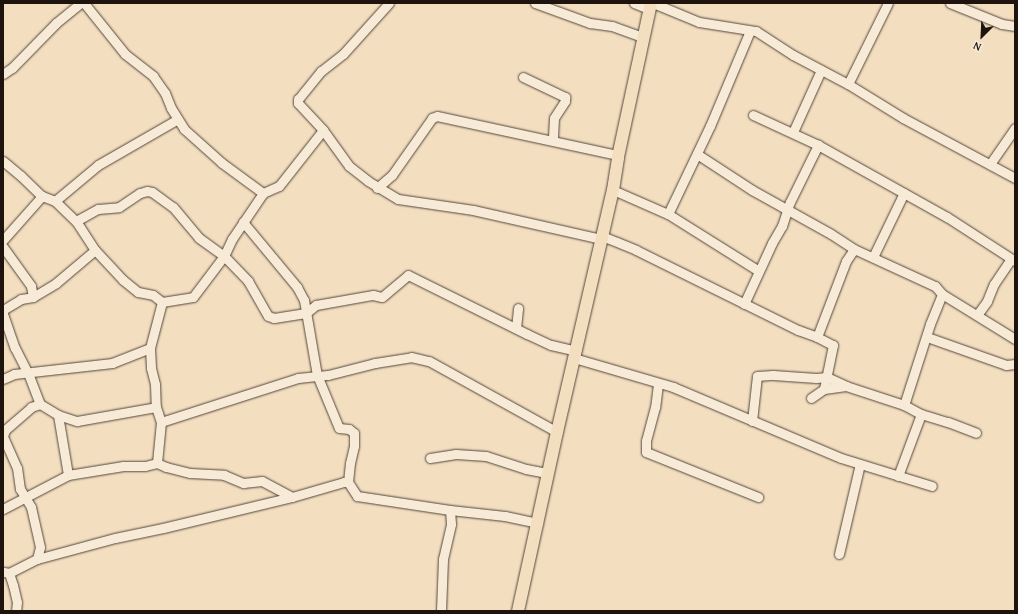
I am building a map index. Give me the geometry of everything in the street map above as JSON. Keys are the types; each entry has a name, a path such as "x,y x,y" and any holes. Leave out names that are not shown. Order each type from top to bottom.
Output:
{"main road":[{"path":"518,611 557,432 613,190 618,155 651,5"}],"street":[{"path":"3,74 12,68 56,23 81,3"},
{"path":"84,3 125,54 154,76 184,129 222,163 263,193"},
{"path":"389,3 343,54 321,71 298,99 298,103 324,130 349,166 377,188 398,199 472,210 602,238 636,250 744,304 833,345 824,389"},
{"path":"535,3 590,24 612,26 643,38"},
{"path":"634,3 651,5 699,22 756,31 793,55 848,84 903,118 1015,178"},
{"path":"848,84 888,3"},
{"path":"950,3 1002,24 1015,26"},
{"path":"668,214 731,79 750,31"},
{"path":"793,132 821,70"},
{"path":"523,77 565,97 565,101 554,118 554,140"},
{"path":"753,114 818,145 947,217 1013,260 994,284 987,301 977,315"},
{"path":"377,188 392,174 432,118 436,116 554,140 618,155"},
{"path":"55,201 98,165 178,119"},
{"path":"990,164 1015,128"},
{"path":"3,161 26,179 42,196 55,201 76,220 95,250 123,280 138,292 153,295 162,302 193,297 224,256 243,222 263,193 278,186 324,130"},
{"path":"744,304 788,212 790,202 818,145"},
{"path":"697,154 788,212 831,234 854,249 935,286 942,294 1015,339"},
{"path":"613,190 668,214 759,271"},
{"path":"76,220 98,210 119,206 140,193 147,191 152,192 173,207 199,238 224,256 248,281 268,316 274,318 306,313 316,305 373,295 382,297 408,275 527,334 575,355 658,384 673,387 841,458 932,486"},
{"path":"873,257 904,193"},
{"path":"3,240 42,196"},
{"path":"243,222 296,287 304,300 317,375 339,428 349,429 354,433 354,446 348,482 357,496 450,510 504,516 538,523"},
{"path":"3,247 31,286 33,296"},
{"path":"817,337 846,261 854,249"},
{"path":"3,310 21,299 33,296 56,283 95,250"},
{"path":"904,405 930,324 942,294"},
{"path":"157,463 161,422 156,406 155,384 151,368 150,348 162,302"},
{"path":"516,328 518,308"},
{"path":"3,314 15,348 28,373 40,404 58,414 77,421 156,406"},
{"path":"927,336 1006,365 1015,364"},
{"path":"3,379 14,374 112,363 150,348"},
{"path":"161,422 298,378 328,375 411,357 429,361 557,432"},
{"path":"752,421 757,376 773,375 816,378 827,377 846,386 904,405 921,414 948,422 976,433"},
{"path":"658,384 646,441 646,452 758,497"},
{"path":"811,398 824,389 846,386"},
{"path":"37,559 40,547 31,507 20,489 14,458 3,436 5,430 18,417 31,407 40,404"},
{"path":"58,414 68,475"},
{"path":"898,476 921,414"},
{"path":"430,458 456,454 486,456 526,469 548,473"},
{"path":"3,509 68,475 123,466 145,466 157,463 166,467 190,473 224,475 243,483 262,481 292,497"},
{"path":"839,554 860,464"},
{"path":"16,611 17,602 6,572 37,559 115,538 292,497 348,482"},
{"path":"441,611 443,559 451,524 450,510"}]}
